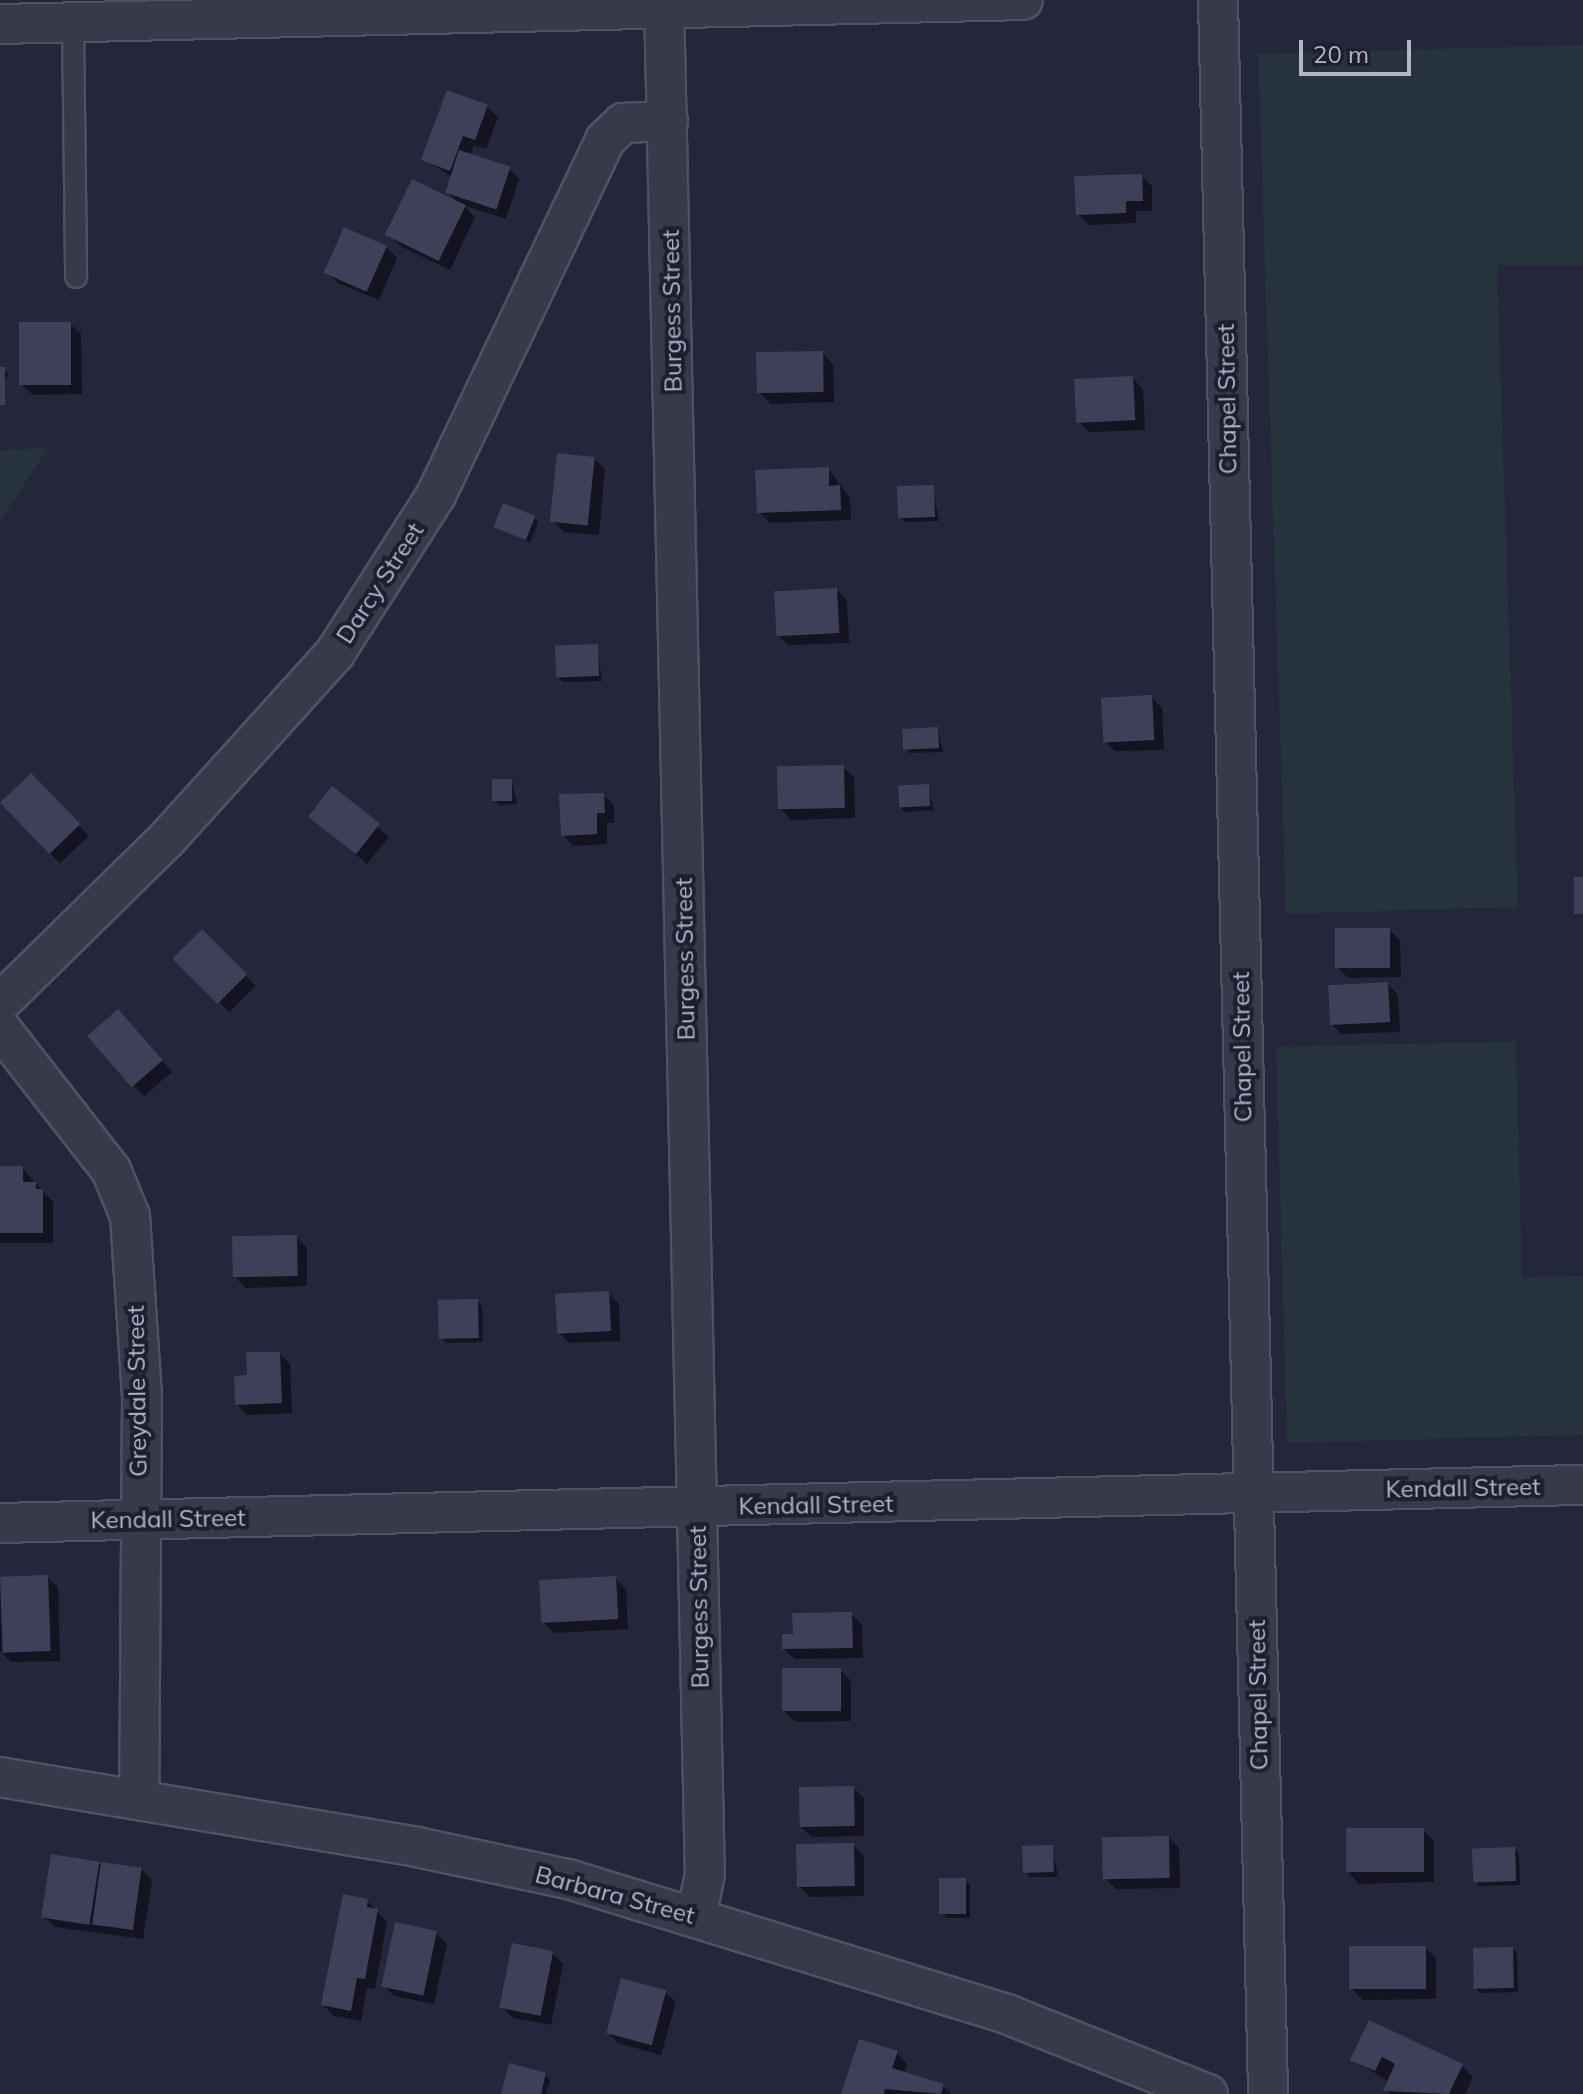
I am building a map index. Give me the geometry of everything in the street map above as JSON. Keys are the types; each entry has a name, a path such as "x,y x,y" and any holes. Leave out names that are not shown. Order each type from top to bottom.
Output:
{"street":[{"path":"0,24 665,4 1023,0"},
{"name":"Chapel Street","path":"1218,0 1268,2094"},
{"name":"Burgess Street","path":"665,4 705,1874 696,1917"},
{"name":"Darcy Street","path":"0,1003 167,839 335,653 436,495 605,140 623,123 668,121"},
{"name":"Greydale Street","path":"0,1028 111,1170 130,1216 142,1395 139,1797"},
{"name":"Kendall Street","path":"0,1523 1583,1485"},
{"name":"Barbara Street","path":"0,1777 139,1797 433,1850 568,1879 1009,2015 1208,2094"}],"lane":[{"path":"73,22 76,277"}],"shaded area":[{"path":"1583,45 1583,265 1497,265 1518,907 1286,914 1258,54"},
{"path":"48,448 0,521 0,450"},
{"path":"1516,1041 1522,1277 1583,1276 1583,1435 1287,1443 1276,1047"}],"building":[{"path":"447,90 488,105 475,140 463,136 450,171 421,160"},
{"path":"459,150 510,167 496,209 445,193"},
{"path":"1142,174 1143,201 1126,201 1126,213 1076,215 1074,176"},
{"path":"412,179 466,205 439,261 385,235"},
{"path":"344,227 387,246 367,292 324,273"},
{"path":"19,322 71,322 71,385 19,385"},
{"path":"823,351 824,392 757,393 756,352"},
{"path":"0,367 5,367 5,405 0,405"},
{"path":"1133,376 1135,420 1076,423 1074,379"},
{"path":"557,453 595,457 588,526 550,522"},
{"path":"829,467 829,486 840,485 841,510 757,513 755,470"},
{"path":"934,485 935,517 898,518 897,486"},
{"path":"503,503 535,516 526,540 493,527"},
{"path":"837,588 839,633 776,636 774,591"},
{"path":"598,644 599,676 556,677 555,646"},
{"path":"1152,695 1154,740 1103,743 1101,698"},
{"path":"938,727 939,748 903,750 902,729"},
{"path":"844,765 845,808 778,809 777,766"},
{"path":"31,773 80,824 49,854 0,803"},
{"path":"492,779 512,779 512,801 492,801"},
{"path":"929,784 930,806 899,808 898,786"},
{"path":"332,786 380,824 356,854 308,817"},
{"path":"604,793 605,813 597,813 597,834 561,836 559,794"},
{"path":"1574,877 1583,877 1583,914 1574,914"},
{"path":"1335,928 1390,928 1390,968 1335,968"},
{"path":"202,929 247,974 218,1004 172,959"},
{"path":"1388,982 1390,1022 1330,1025 1328,985"},
{"path":"118,1009 163,1060 132,1087 87,1036"},
{"path":"0,1166 23,1166 23,1182 36,1182 36,1189 43,1189 43,1233 0,1233"},
{"path":"297,1235 298,1276 233,1277 232,1236"},
{"path":"609,1291 611,1331 557,1334 555,1294"},
{"path":"478,1299 479,1338 439,1339 438,1300"},
{"path":"246,1352 280,1352 282,1403 235,1405 234,1376 247,1375"},
{"path":"48,1575 51,1651 3,1653 0,1577"},
{"path":"616,1576 618,1619 541,1623 539,1580"},
{"path":"852,1612 853,1648 782,1649 782,1634 793,1634 792,1613"},
{"path":"782,1668 841,1668 841,1711 782,1711"},
{"path":"854,1786 855,1826 800,1827 799,1787"},
{"path":"1346,1828 1424,1828 1424,1872 1346,1872"},
{"path":"1169,1836 1170,1878 1103,1879 1102,1837"},
{"path":"854,1843 855,1886 797,1887 796,1844"},
{"path":"1053,1845 1054,1872 1023,1873 1022,1846"},
{"path":"1515,1847 1516,1881 1473,1882 1472,1849"},
{"path":"51,1854 99,1862 89,1925 41,1917"},
{"path":"101,1862 142,1868 133,1930 92,1924"},
{"path":"939,1878 966,1878 966,1914 939,1914"},
{"path":"343,1894 368,1899 367,1907 378,1909 365,1979 357,1978 351,2011 321,2005"},
{"path":"395,1922 437,1931 423,1995 381,1987"},
{"path":"512,1943 553,1951 541,2016 499,2008"},
{"path":"1349,1946 1426,1946 1426,1989 1349,1989"},
{"path":"1513,1947 1514,1988 1474,1989 1473,1948"},
{"path":"621,1978 666,1990 652,2045 606,2033"},
{"path":"1369,2020 1463,2064 1449,2094 1383,2091 1395,2064 1382,2057 1375,2071 1350,2060"},
{"path":"859,2039 898,2051 892,2068 944,2084 941,2094 885,2089 884,2094 841,2094"},
{"path":"509,2063 546,2073 541,2094 501,2094"}]}
